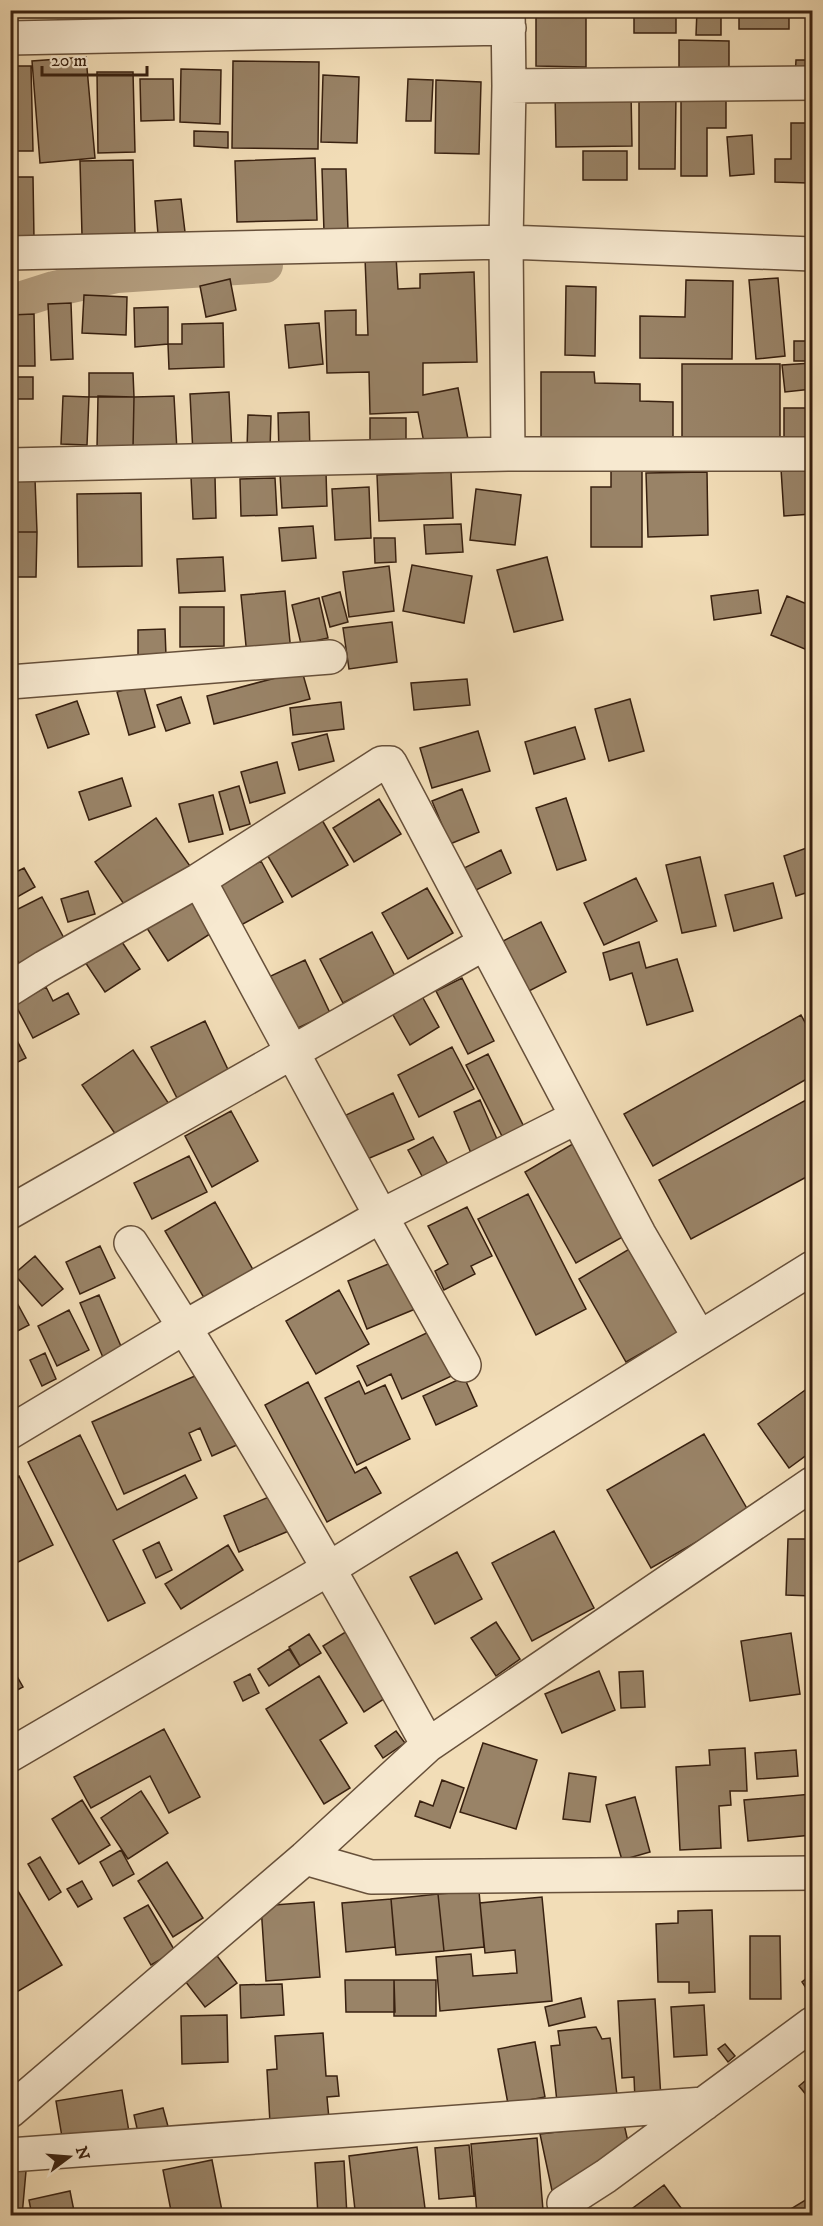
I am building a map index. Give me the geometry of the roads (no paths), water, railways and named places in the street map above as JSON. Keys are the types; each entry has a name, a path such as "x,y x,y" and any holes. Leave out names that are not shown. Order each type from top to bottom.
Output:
{"street":[{"path":"10,38 509,19 506,242 508,454"},
{"path":"509,86 813,83"},
{"path":"10,253 506,242 813,254"},
{"path":"10,465 508,454 813,454"},
{"path":"10,682 330,657"},
{"path":"10,989 199,880 386,762 390,763 639,1234 699,1337"},
{"path":"199,880 464,1365"},
{"path":"10,1212 485,944"},
{"path":"10,1432 185,1327 381,1216 577,1117"},
{"path":"131,1243 185,1327 330,1568 428,1745"},
{"path":"10,1755 330,1568 813,1268"},
{"path":"10,2111 305,1858 428,1745 813,1484"},
{"path":"305,1858 371,1877 813,1873"},
{"path":"564,2203 606,2176 813,2024"},
{"path":"10,2155 704,2104"}],"waterway":[{"path":"10,303 54,289 117,275 265,265"}]}
